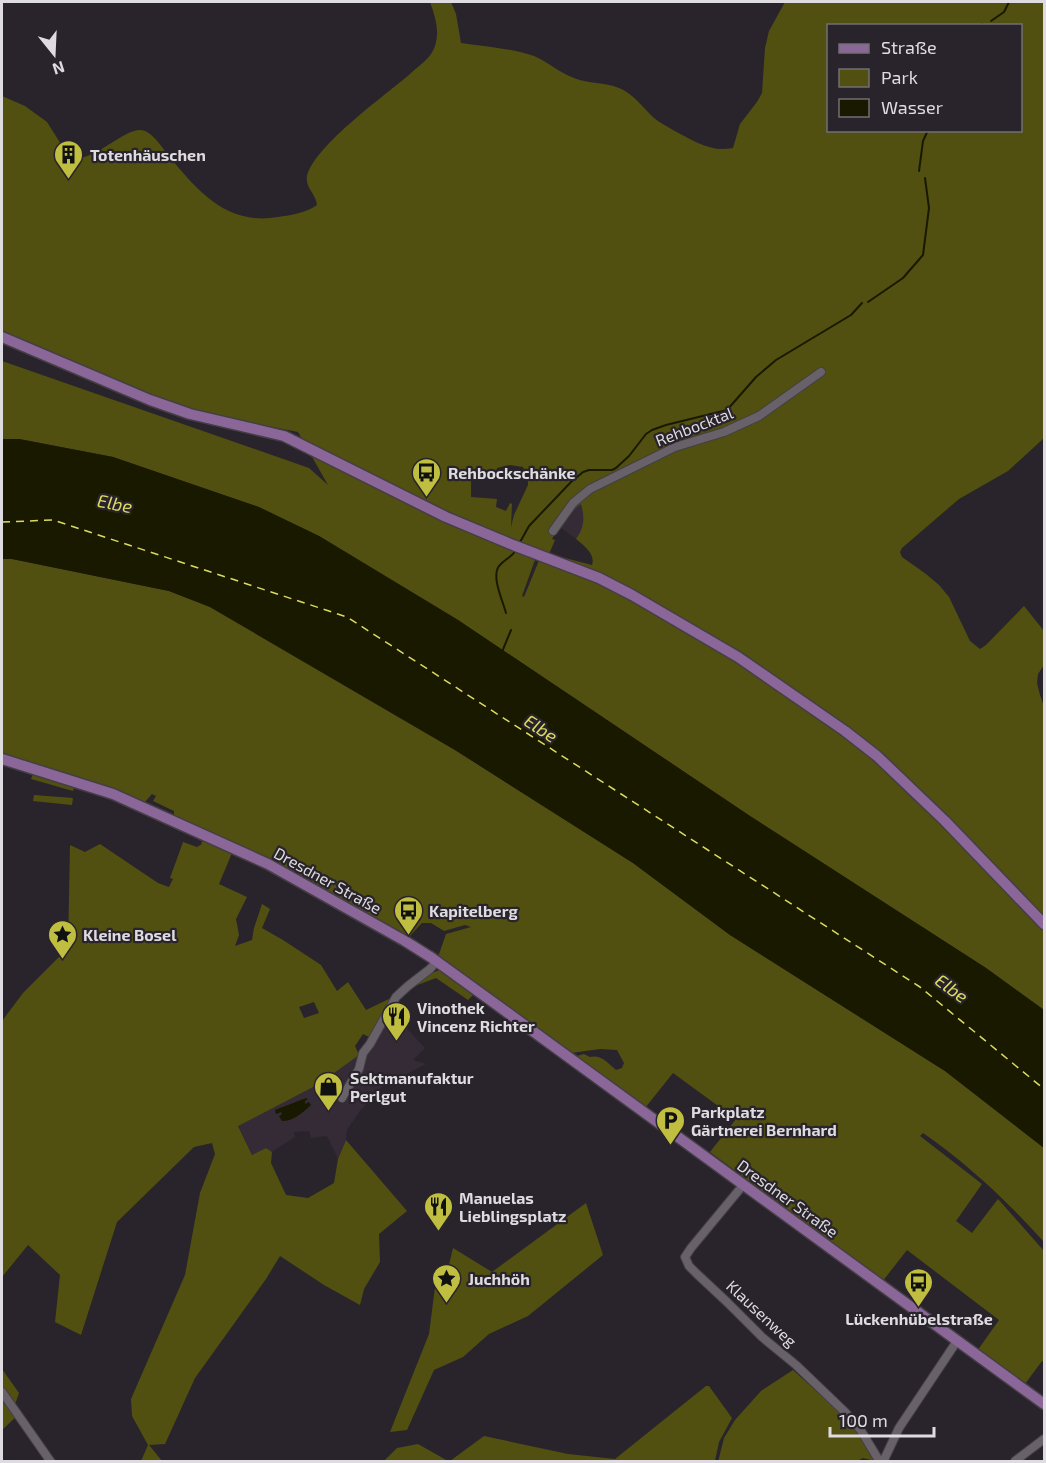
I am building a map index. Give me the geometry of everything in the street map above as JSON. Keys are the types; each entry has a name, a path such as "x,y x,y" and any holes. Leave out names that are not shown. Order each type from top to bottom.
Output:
{"main road":[{"path":"2,337 150,400 190,414 284,436 446,517 598,578 632,595 738,657 878,756 1044,924"},
{"name":"Dresdner Straße","path":"2,759 112,794 268,864 376,924 436,962 1044,1404"}],"street":[{"name":"Rehbocktal","path":"553,531 573,503 590,489 675,447 724,432 752,420 821,372"},
{"path":"342,1098 358,1069 363,1053 396,997 436,962"},
{"name":"Klausenweg","path":"744,1184 691,1248 685,1257 686,1261 762,1337 796,1365 845,1412 860,1429 881,1461"},
{"path":"881,1461 899,1428 957,1341"},
{"path":"2,1392 51,1461"},
{"path":"1015,1461 1044,1439"}],"shaded area":[{"path":"581,504 584,527 576,539 560,527"},
{"path":"394,1003 399,1020 425,1048 413,1060 426,1064 383,1086 360,1111 347,1130 346,1140 338,1159 327,1136 311,1138 309,1131 294,1132 295,1137 272,1152 266,1148 252,1155 238,1125 319,1084 359,1055"}],"green space":[{"path":"430,2 451,2 456,14 461,43 525,53 539,58 574,78 619,88 634,97 656,120 673,130 702,145 725,149 733,148 740,124 762,93 765,48 769,31 785,2 1044,2 1044,438 1008,471 959,499 900,552 902,557 939,585 949,597 970,641 980,649 1024,606 1044,631 1044,665 1038,674 1037,683 1044,706 1044,1010 986,968 750,816 458,620 319,536 258,507 113,457 19,439 2,439 2,361 309,468 328,485 298,432 202,413 123,385 2,334 2,96 25,106 47,122 69,157 88,156 129,133 138,130 145,131 155,138 190,181 214,202 228,211 243,216 278,217 308,210 317,205 307,180 313,164 323,150 353,121 431,54 437,35","holes":["510,465 523,467 528,476 528,485 511,527 512,504 510,503 506,511 496,507 497,499 471,497 471,479 495,480 497,468","581,504 582,527 576,539 591,554 592,565 549,554 555,540 552,539 565,520","536,557 540,558 524,597 522,596"]},
{"path":"2,559 12,559 169,591 210,607 455,750 633,863 730,935 945,1071 1044,1148 1044,1242 1002,1198 972,1171 923,1133 920,1136 982,1184 956,1221 972,1233 998,1199 1044,1251 1044,1362 1042,1361 1022,1388 975,1354 999,1320 907,1250 882,1282 710,1152 736,1119 673,1073 645,1108 576,1059 577,1056 584,1054 598,1057 616,1070 622,1068 624,1063 617,1050 600,1049 571,1053 438,957 446,934 471,927 465,925 444,931 431,923 422,923 409,937 271,861 174,815 174,811 153,801 156,796 152,794 145,802 2,753"},
{"path":"33,774 74,788 73,791 31,779"},
{"path":"34,795 73,798 72,805 33,801"},
{"path":"204,840 232,853 219,884 247,897 236,919 239,935 235,946 252,940 262,904 270,909 262,928 321,965 337,991 348,982 366,1010 391,998 371,1038 363,1034 355,1046 359,1055 319,1084 238,1126 252,1155 266,1148 272,1152 271,1163 286,1195 308,1198 334,1183 338,1159 346,1140 407,1211 379,1234 380,1262 364,1289 360,1305 280,1256 195,1378 165,1444 149,1445 162,1461 141,1461 148,1445 132,1416 131,1399 185,1275 200,1193 215,1154 212,1143 194,1147 117,1222 81,1335 55,1322 60,1275 28,1245 2,1277 2,1021 23,993 68,948 70,845 85,852 100,844 158,883 169,887 183,842 197,847","holes":["314,1002 319,1013 304,1018 299,1007"]},
{"path":"440,970 474,994 468,1000 436,978 407,989 429,974"},
{"path":"586,1203 603,1255 528,1316 489,1334 463,1357 434,1370 407,1430 390,1432 429,1334 435,1287 448,1269 453,1248 492,1272"},
{"path":"2,1369 19,1393 13,1410 17,1416 2,1430"},
{"path":"793,1370 861,1434 875,1461 863,1458 855,1462 718,1462 724,1438 735,1420 761,1391"},
{"path":"706,1386 709,1386 732,1418 719,1442 715,1461 450,1461 484,1436 568,1454 615,1459"},
{"path":"418,1444 448,1461 384,1461 397,1448"}],"water":[{"name":"Elbe","path":"2,439 19,439 113,457 259,507 319,536 458,620 750,816 986,968 1044,1010 1044,1148 945,1071 730,935 633,863 455,750 210,607 169,591 12,559 2,559"},
{"path":"308,1099 305,1104 309,1102 311,1105 294,1118 282,1121 279,1116 281,1112 276,1114 275,1110"}],"waterway":[{"path":"991,21 1004,12 1009,2"},
{"path":"919,171 923,141 927,132"},
{"path":"868,302 903,278 923,255 929,208 925,178"},
{"path":"519,544 529,526 583,472 616,468 652,430 727,410 756,377 776,360 851,315 862,303"},
{"path":"506,613 496,576 499,566 517,549"},
{"path":"502,652 511,630"}],"ferry route":[{"path":"2,522 53,520 347,617 920,987 1044,1089"}],"place":[{"name":"Totenhäuschen","path":"69,180"},
{"name":"Rehbockschänke","path":"427,498"},
{"name":"Kapitelberg","path":"408,936"},
{"name":"Kleine Bosel","path":"62,960"},
{"name":"Vinothek Vincenz Richter","path":"396,1042"},
{"name":"Sektmanufaktur Perlgut","path":"329,1112"},
{"name":"Parkplatz Gärtnerei Bernhard","path":"670,1146"},
{"name":"Manuelas Lieblingsplatz","path":"438,1232"},
{"name":"Juchhöh","path":"447,1304"},
{"name":"Lückenhübelstraße","path":"919,1308"}]}
